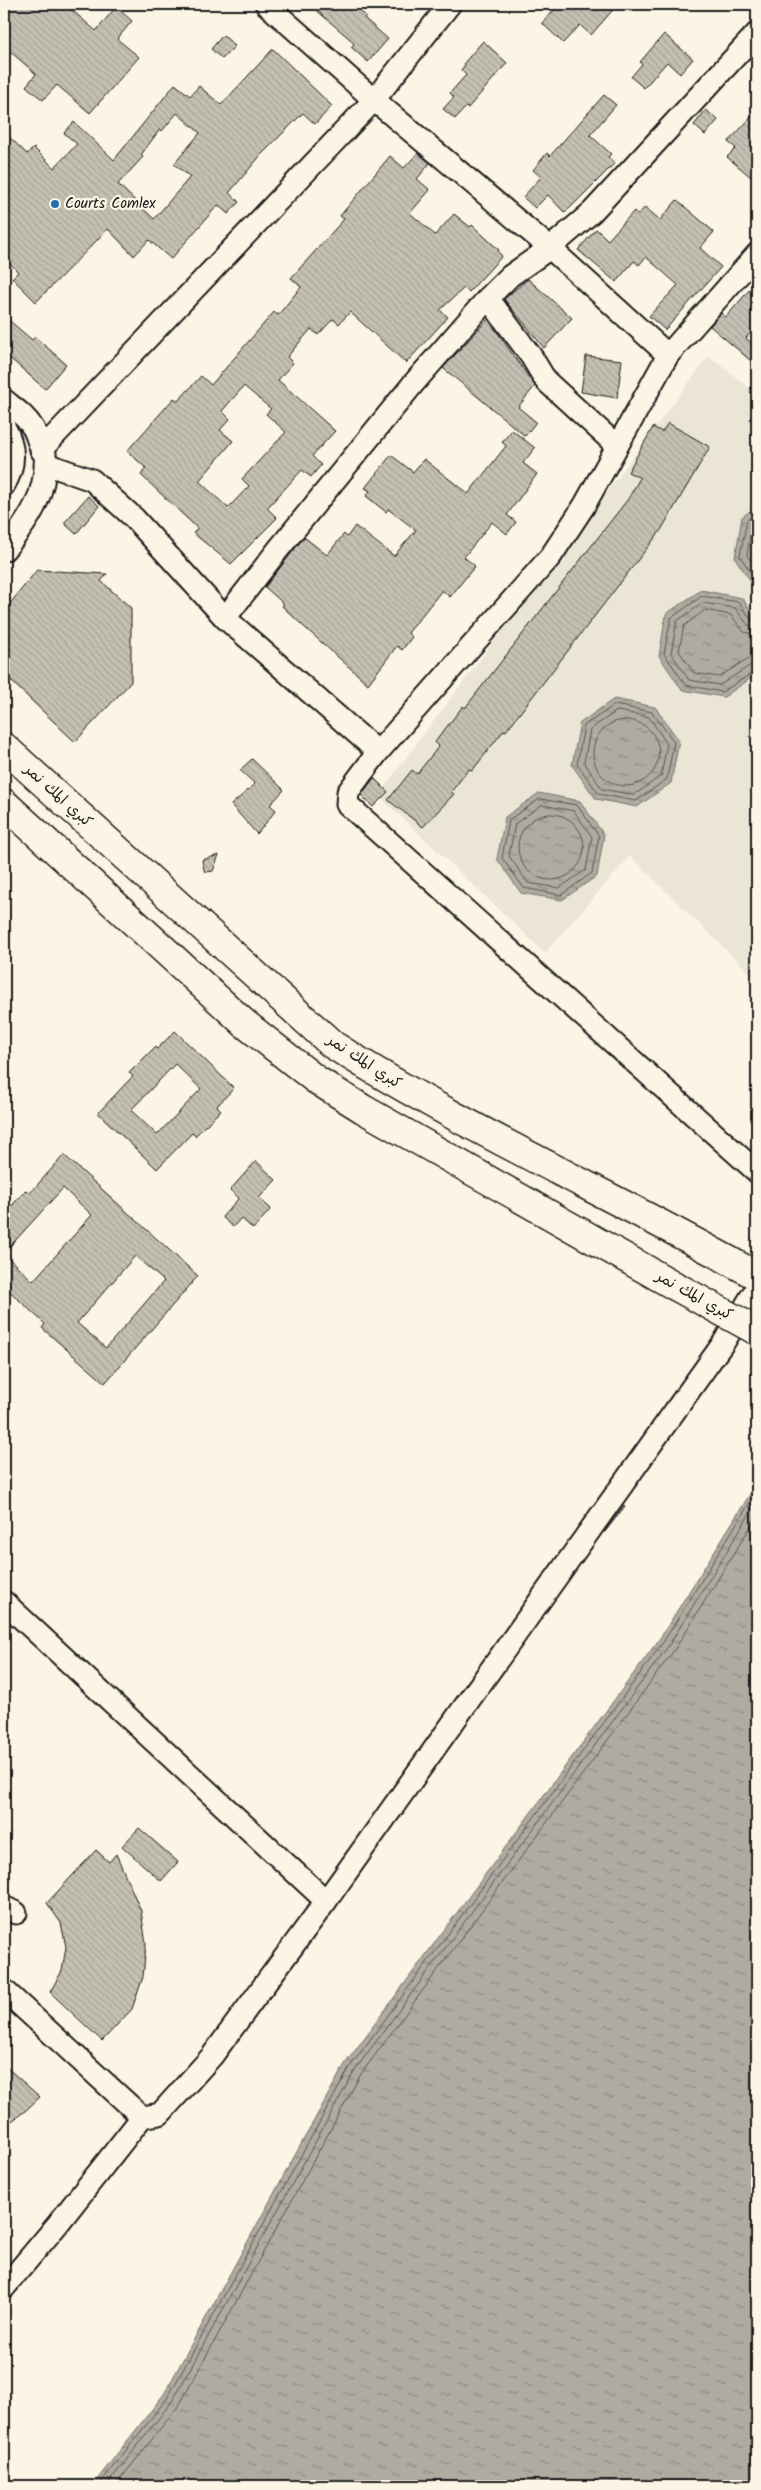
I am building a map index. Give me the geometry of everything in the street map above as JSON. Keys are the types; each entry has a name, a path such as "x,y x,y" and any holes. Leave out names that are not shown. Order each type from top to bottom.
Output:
{"highway":[{"name":"كبري المك نمر","path":"4,747 333,1045 394,1083 704,1246 757,1276"},
{"name":"كبري المك نمر","path":"4,803 210,993 283,1055 315,1079 363,1109 757,1331"}],"street":[{"path":"266,4 374,100 550,248 668,355"},
{"path":"44,457 374,100 450,4"},
{"path":"225,618 413,384 488,298 510,276 550,248 592,212 757,34"},
{"path":"757,254 668,355 584,506 551,556 378,752 348,792 347,804 757,1172"},
{"path":"488,298 532,356 546,381 617,446"},
{"path":"4,400 26,418 35,430 44,457 45,480 34,510 23,528 4,550"},
{"path":"4,426 11,438 14,458 10,475 4,485"},
{"path":"44,457 92,480 134,518 225,618 378,752"},
{"path":"4,2288 57,2225 142,2117 160,2114 178,2097 212,2056 326,1901 724,1342 757,1287"},
{"path":"4,1602 326,1901"},
{"path":"4,1990 142,2117"}],"shaded area":[{"path":"709,356 757,394 757,980 630,856 545,953 378,795"}],"water":[{"path":"757,506 757,591 735,558 742,517"},
{"path":"701,590 742,598 757,620 757,674 724,697 682,690 659,656 666,614"},
{"path":"614,699 655,707 679,741 671,783 637,807 596,799 572,765 580,723"},
{"path":"539,793 580,801 604,835 597,876 562,900 521,893 497,859 505,817"},
{"path":"757,1483 757,2486 92,2486 164,2394 345,2064 660,1638"}],"building":[{"path":"4,4 65,4 96,31 116,7 132,21 117,39 139,57 90,113 57,85 43,100 26,86 36,74 4,46"},
{"path":"309,4 367,4 360,11 366,16 364,18 388,39 368,62 351,47 354,44 350,39"},
{"path":"560,4 618,4 591,35 580,25 563,43 542,23"},
{"path":"664,34 693,59 680,74 667,62 644,88 631,77 642,64 640,62"},
{"path":"223,35 235,46 222,59 211,49"},
{"path":"483,41 507,63 468,108 466,107 455,119 443,109 454,97 450,93 466,75 461,70 465,65 464,63"},
{"path":"273,49 332,106 315,124 303,113 261,155 229,193 239,202 228,214 218,205 171,259 149,240 134,256 108,229 36,302 12,278 18,272 4,257 4,132 27,154 34,148 54,168 77,144 64,133 74,122 114,160 175,84 190,96 199,86 221,105","holes":["177,113 200,133 174,164 190,177 154,219 118,184 143,157 141,155 160,129 162,131"]},
{"path":"604,95 616,105 590,135 611,154 608,157 615,163 565,213 548,195 535,208 523,197 541,177 533,170 547,153 550,156"},
{"path":"706,110 718,120 705,135 694,125"},
{"path":"757,111 757,182 727,157 736,148 728,142"},
{"path":"418,153 430,163 417,179 430,190 410,213 435,235 454,214 470,227 472,225 499,250 498,252 502,256 469,292 464,288 440,310 448,317 406,363 350,312 339,324 333,319 318,335 311,329 287,357 293,363 278,380 335,431 312,456 321,465 311,477 302,470 267,508 277,518 231,564 193,533 197,529 195,526 141,475 146,468 127,451 174,398 178,401 201,376 211,385 274,312 278,315 301,287 291,278 344,219 340,216 390,156 404,168","holes":["244,386 271,409 266,414 286,432 242,479 249,486 228,508 199,481 233,441 220,430 230,419 222,411"]},
{"path":"677,200 714,232 700,248 721,267 665,330 649,316 678,285 646,257 639,265 634,261 616,282 578,250 596,229 608,240 634,211 638,215 645,207 660,220"},
{"path":"528,279 572,318 544,348 504,299"},
{"path":"757,281 757,325 746,338 757,348 757,366 710,326 721,313 726,317"},
{"path":"4,316 32,340 35,337 66,364 45,389 4,353"},
{"path":"488,319 535,386 518,407 536,422 525,436 443,368"},
{"path":"586,356 622,360 617,398 581,392"},
{"path":"668,423 710,447 661,530 506,731 504,730 472,771 469,769 451,792 454,794 423,827 388,800 412,770 417,774 439,746 435,742 463,706 465,708 628,499 640,478 628,472 653,427 662,432"},
{"path":"512,430 535,448 523,463 537,474 507,515 516,522 507,534 492,522 464,557 475,566 450,597 442,590 408,633 412,637 402,650 397,646 368,684 301,624 282,606 284,604 265,587 304,537 327,555 344,534 347,537 355,526 394,556 416,530 388,509 386,512 366,496 370,491 365,488 391,455 413,472 424,459 468,494 506,446 502,442"},
{"path":"88,496 99,506 76,534 64,523"},
{"path":"37,570 107,574 101,581 131,608 131,682 75,742 9,679 4,611"},
{"path":"252,759 284,790 270,805 276,810 257,834 231,805 255,784 240,770"},
{"path":"374,778 388,792 373,807 361,795"},
{"path":"219,855 213,871 206,872 202,860"},
{"path":"175,1031 234,1088 217,1106 221,1110 195,1136 192,1133 157,1169 98,1113 133,1076 129,1073 155,1047 157,1049","holes":["175,1064 201,1089 157,1135 131,1110"]},
{"path":"64,1155 198,1276 105,1383 42,1328 45,1324 4,1286 4,1254 33,1281 92,1215 63,1188 4,1253 4,1214 26,1190 30,1193","holes":["135,1256 164,1281 106,1348 77,1323"]},
{"path":"256,1161 276,1180 259,1198 271,1209 253,1229 241,1218 233,1227 222,1217 239,1198 230,1190"},
{"path":"624,1505 625,1506 604,1532"},
{"path":"139,1828 178,1862 161,1881 122,1846"},
{"path":"96,1850 109,1862 116,1854 141,1911 146,1944 143,1977 132,2009 102,2041 50,1992 62,1971 66,1947 61,1923 47,1903"},
{"path":"4,2065 40,2097 4,2127"}],"place":[{"name":"Courts Comlex","path":"55,204"}]}
